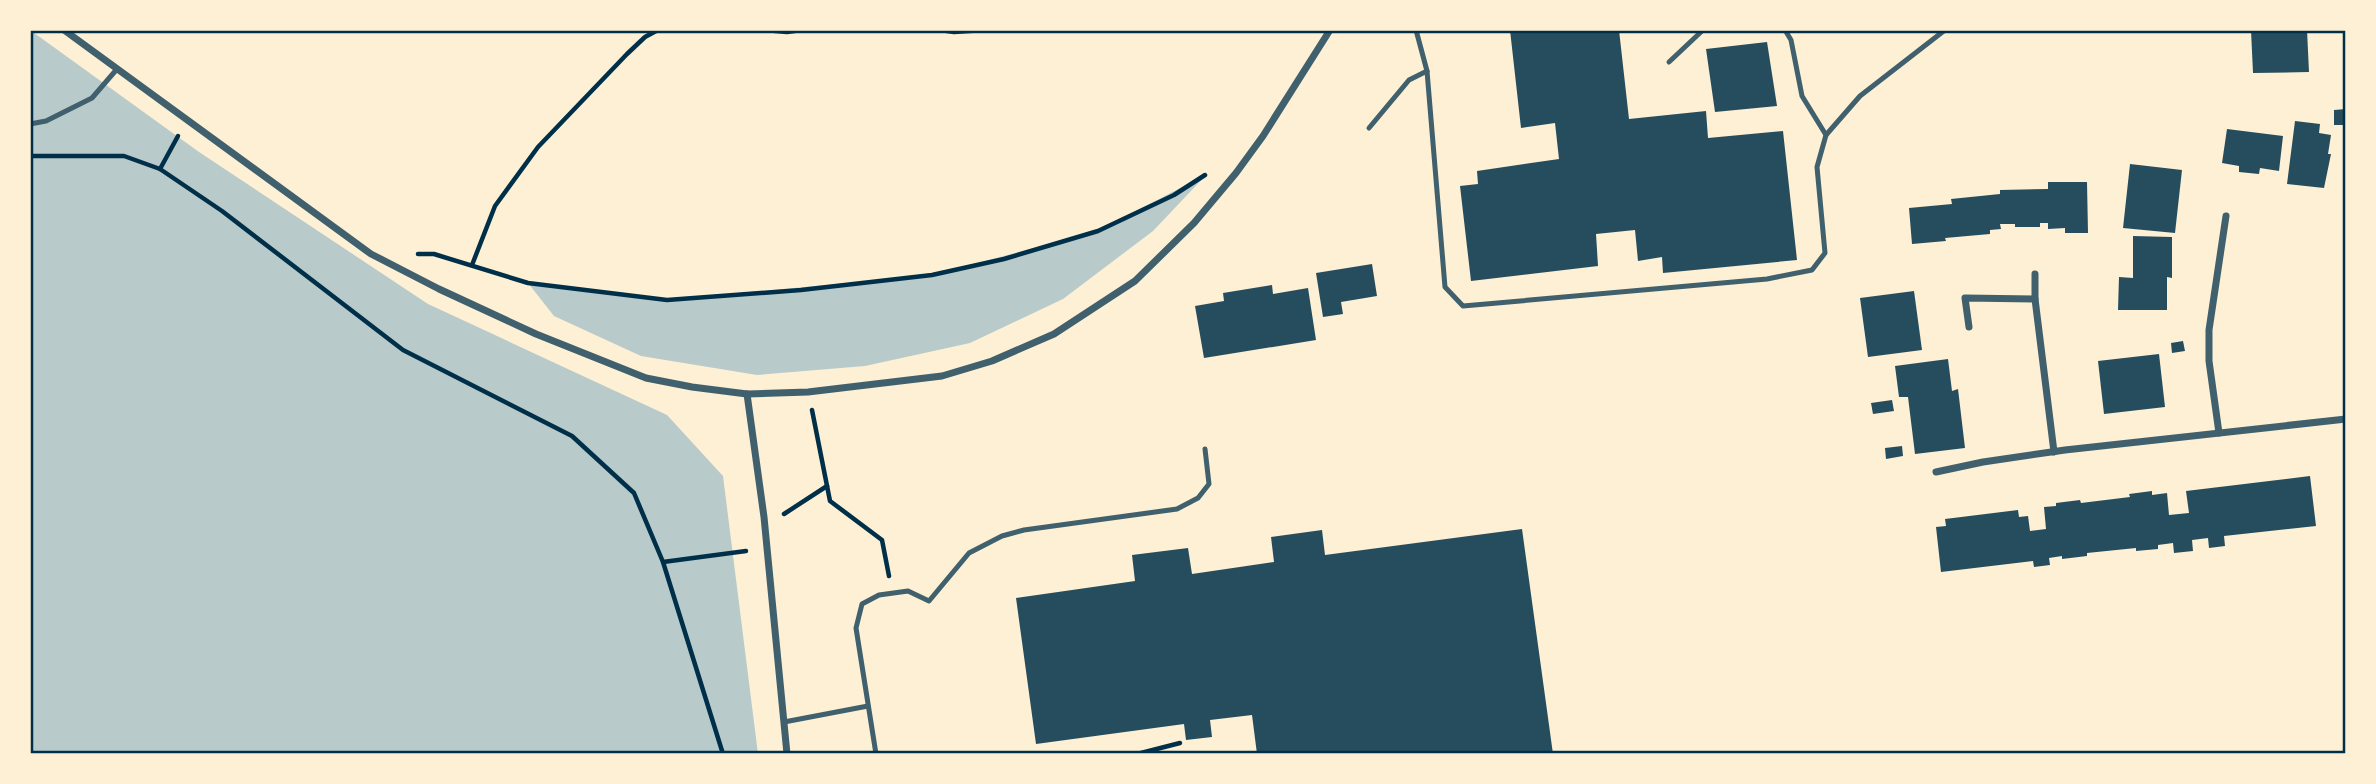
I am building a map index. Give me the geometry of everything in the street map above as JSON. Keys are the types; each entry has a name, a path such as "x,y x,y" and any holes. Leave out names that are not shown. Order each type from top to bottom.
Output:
{"street":[{"path":"64,30 371,254 536,334 646,378 747,394 808,392 942,376 992,361 1054,334 1135,281 1194,223 1236,173 1296,87 1330,30"},
{"path":"2219,433 2208,361 2213,301 2226,216"},
{"path":"2035,274 2035,299 2054,452"},
{"path":"1969,327 1965,298 2035,299"},
{"path":"747,394 768,548 787,754"},
{"path":"1936,472 2054,452 2346,419"}],"lane":[{"path":"1416,30 1427,71 1445,287 1463,306 1768,279 1812,270 1825,253 1817,167 1826,135 1860,96 1945,30"},
{"path":"1669,62 1703,30"},
{"path":"1785,30 1791,40 1802,96 1826,135"},
{"path":"30,124 46,121 92,97 117,69"},
{"path":"1369,128 1409,80 1427,71"},
{"path":"876,754 856,628 862,604 878,595 908,591 929,601 969,552 1002,536 1024,530 1177,509 1198,498 1209,484 1205,449"},
{"path":"784,722 869,706"}],"path":[{"path":"472,265 495,206 538,147 636,46 657,30"},
{"path":"764,30 802,30"},
{"path":"940,30 985,30"},
{"path":"159,169 187,119"},
{"path":"30,156 124,156 159,169 222,211 403,350 572,436 634,493 663,562 723,754"},
{"path":"371,254 434,254 528,283 667,300 801,290 932,275 1004,260 1098,231 1174,195 1208,174"},
{"path":"808,392 830,500 882,540 892,593"},
{"path":"764,517 788,513 827,486"},
{"path":"663,562 768,548"},
{"path":"1136,754 1180,743"}],"shaded area":[{"path":"30,30 199,152 428,304 667,415 723,476 758,754 30,754"},
{"path":"1207,174 1153,231 1063,299 970,343 865,366 757,375 641,356 554,316 528,283 667,300 932,275 1098,231"}],"building":[{"path":"1510,30 1619,30 1629,119 1706,111 1708,138 1783,131 1797,260 1663,273 1662,257 1638,261 1635,230 1596,234 1598,266 1471,281 1460,186 1478,184 1477,171 1559,159 1555,123 1521,128"},
{"path":"2251,30 2307,30 2309,72 2253,73"},
{"path":"1767,42 1777,106 1715,112 1706,49"},
{"path":"2346,109 2346,125 2334,125 2334,110"},
{"path":"2295,121 2320,124 2319,133 2331,135 2328,154 2331,154 2324,188 2287,184"},
{"path":"2227,129 2283,136 2279,171 2260,168 2259,174 2239,172 2239,166 2222,163"},
{"path":"2130,164 2182,170 2175,233 2123,228"},
{"path":"2048,182 2087,182 2088,233 2065,233 2065,228 2048,229 2048,223 2040,223 2040,227 2000,224 2001,229 1990,230 1990,234 1912,244 1909,208 1952,204 1951,199 2000,194 2000,190 2048,189"},
{"path":"2133,236 2172,237 2172,278 2167,277 2167,310 2118,310 2119,277 2133,278"},
{"path":"1372,264 1377,296 1341,302 1343,314 1323,317 1316,273"},
{"path":"1272,285 1273,294 1308,288 1316,340 1204,358 1195,306 1224,301 1223,293"},
{"path":"1914,291 1922,350 1868,357 1860,298"},
{"path":"2183,341 2185,351 2172,353 2171,343"},
{"path":"2159,354 2165,407 2104,414 2098,361"},
{"path":"1948,359 1952,391 1958,389 1965,448 1915,454 1908,397 1899,397 1895,366"},
{"path":"1892,400 1894,411 1873,414 1871,403"},
{"path":"1902,446 1903,456 1886,459 1885,448"},
{"path":"2310,476 2316,526 2224,536 2225,546 2209,548 2208,538 2192,540 2193,551 2174,553 2173,543 2158,545 2158,549 2136,551 2136,548 2087,553 2087,556 2062,559 2062,556 2049,558 2050,565 2034,567 2033,561 1941,572 1936,527 1946,526 1945,519 2018,510 2019,517 2028,516 2030,531 2046,529 2044,507 2080,500 2081,503 2130,497 2129,494 2152,491 2152,495 2167,493 2169,515 2189,513 2186,491"},
{"path":"1522,529 1553,754 1257,754 1252,715 1210,720 1212,737 1186,740 1184,724 1036,744 1016,598 1135,581 1132,555 1188,548 1192,574 1274,562 1271,537 1322,530 1325,555"}]}
